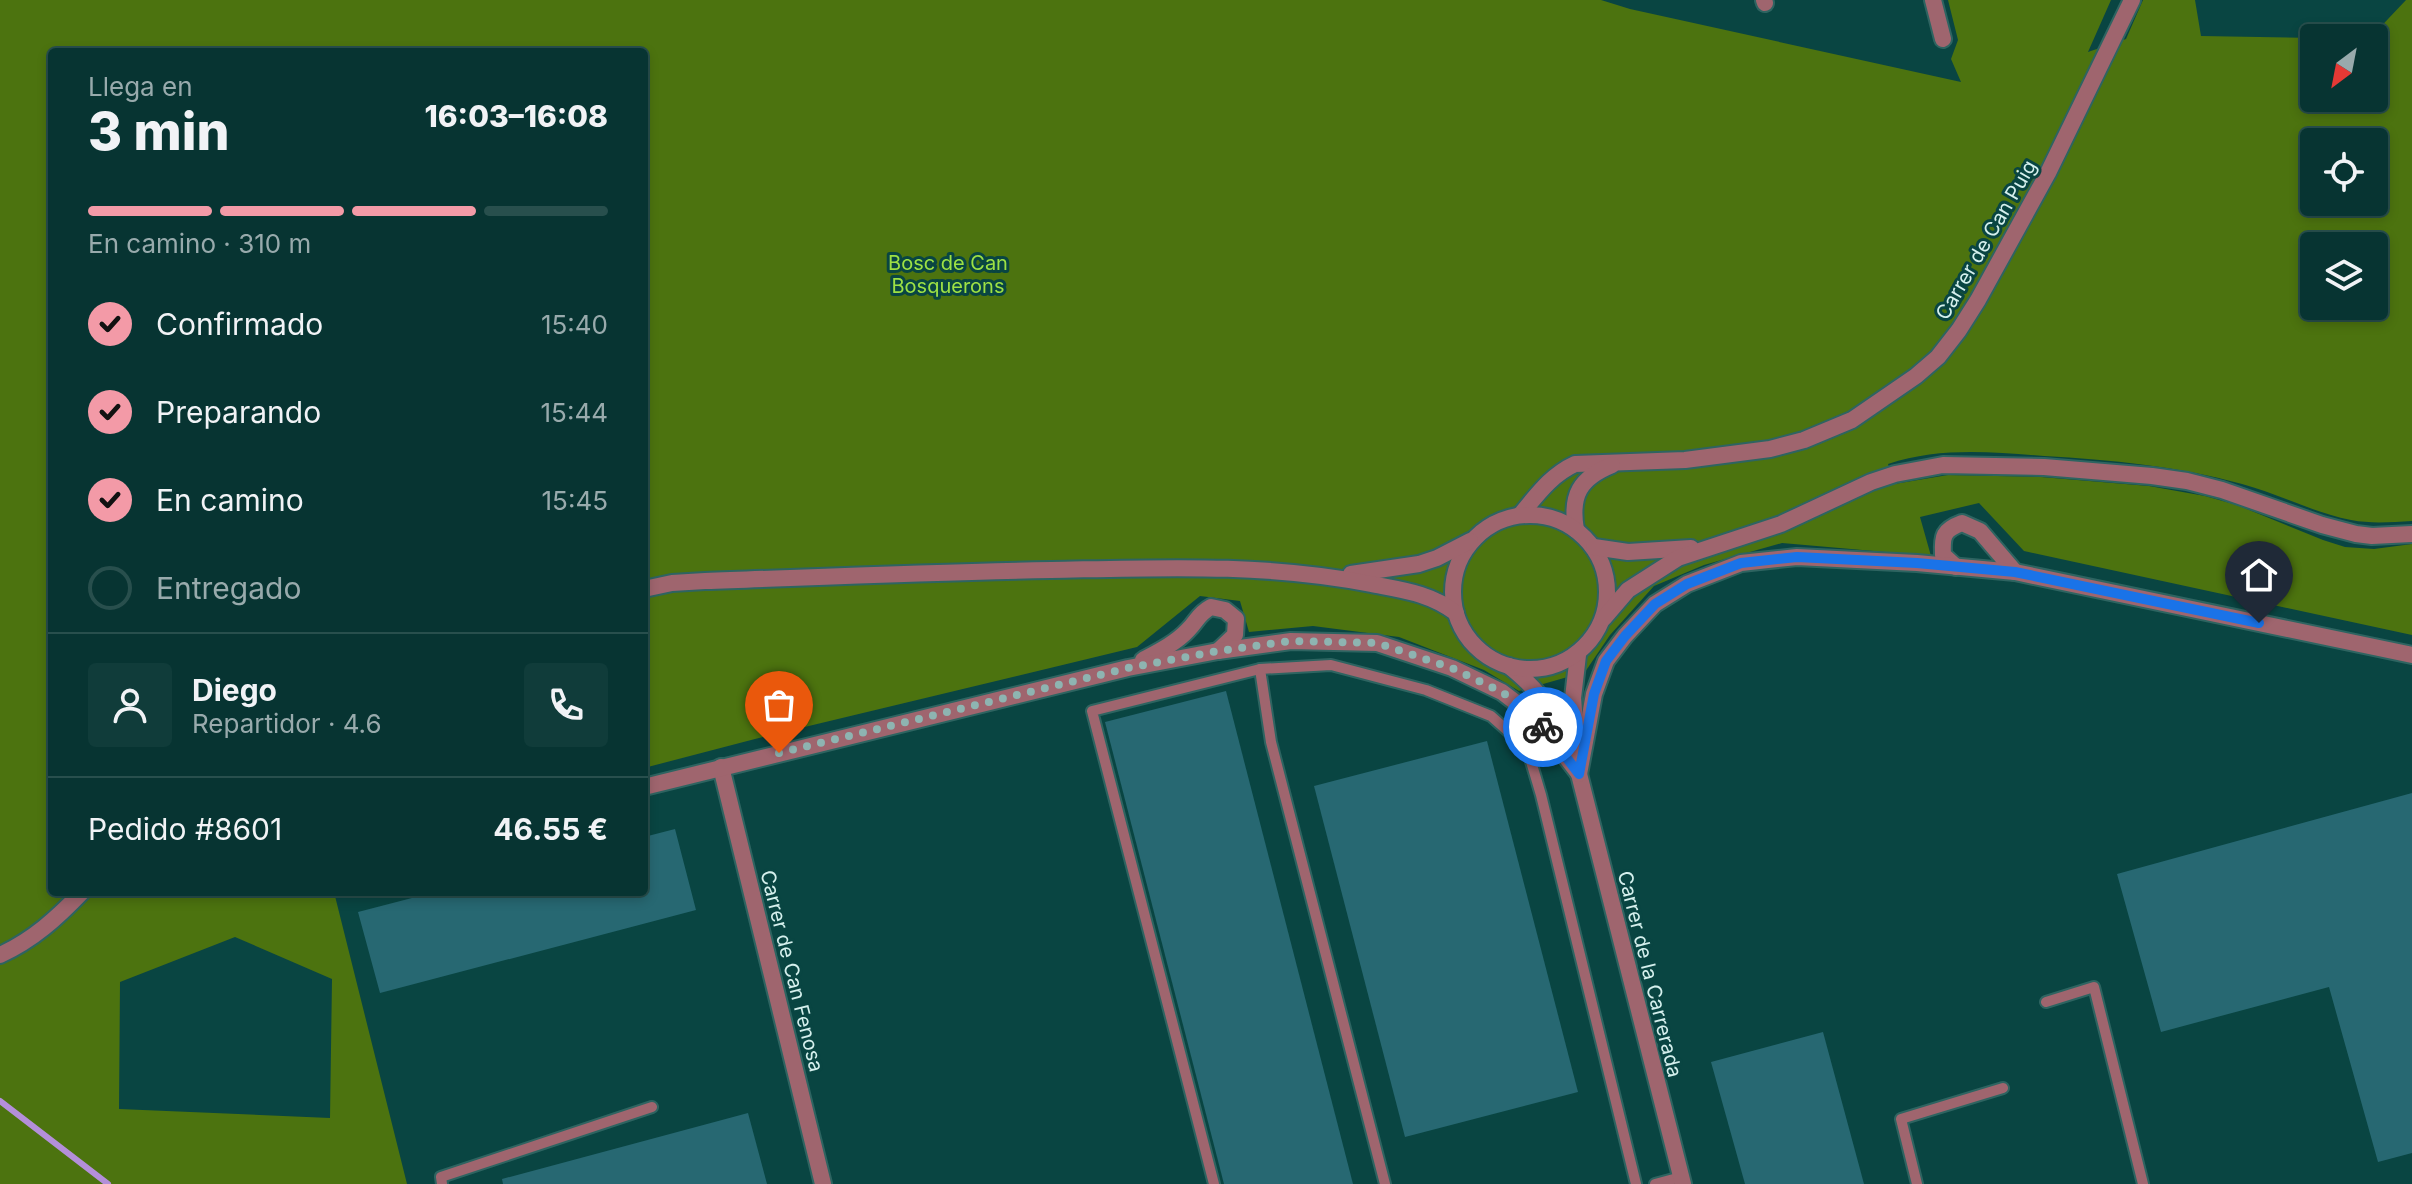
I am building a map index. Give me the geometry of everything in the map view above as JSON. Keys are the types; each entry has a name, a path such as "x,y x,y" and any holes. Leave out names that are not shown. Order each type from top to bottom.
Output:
{"street":[{"path":"1933,0 1943,39"},
{"name":"Carrer de Can Puig","path":"1521,514 1548,482 1561,470 1575,464 1733,454 1804,440 1852,420 1893,393 1938,357 1978,300 2048,173 2132,0"},
{"name":"Carrer de Can Puig","path":"1576,530 1574,504 1578,492 1594,473 1618,463"},
{"path":"1472,540 1457,566 1453,597 1456,613 1479,649 1509,666 1528,669 1555,666 1578,655 1628,590 1678,558 1781,524 1871,482 1921,467 1962,464 2056,467 2175,479 2249,498 2348,532 2372,536 2412,534"},
{"path":"1333,576 1419,564 1472,540 1498,521 1521,514 1555,520 1576,530 1594,547 1607,585 1604,618"},
{"path":"1956,567 1943,555 1942,539 1949,528 1962,523 1980,531 2015,572"},
{"path":"1594,547 1628,552 1713,547"},
{"path":"1579,774 1594,694 1606,661 1625,636 1655,604 1687,584 1741,563 1797,557 2015,572 2412,655"},
{"path":"648,588 705,581 987,571 1205,568 1333,576 1416,592 1456,613"},
{"path":"1128,668 1162,650 1188,631 1200,613 1211,607 1225,610 1236,619 1235,635 1218,651"},
{"path":"648,786 1128,668 1291,641 1377,643 1452,668 1502,692 1536,718 1579,774"},
{"name":"Carrer de la Carrerada","path":"1578,655 1573,698 1579,774 1682,1180"},
{"name":"Carrer de la Carrerada","path":"1509,666 1529,682 1547,703 1579,774"},
{"name":"Carrer de Can Fenosa","path":"721,767 823,1184"},
{"path":"0,955 32,938 78,896"}],"lane":[{"path":"1214,1184 1092,711 1260,669 1331,665 1426,690 1491,716 1527,748 1636,1184"},
{"path":"1260,669 1271,742 1385,1184"},
{"path":"2046,1002 2094,987 2143,1184"},
{"path":"1917,1184 1901,1119 2003,1088"},
{"path":"442,1184 441,1177 652,1107"},
{"path":"1655,1184 1682,1180"}],"green space":[{"name":"Bosc de Can Bosquerons","path":"0,0 1601,0 1961,82 1951,59 1958,40 1948,0 2111,0 2088,52 2126,39 2143,0 2195,0 2201,36 2300,38 2300,112 2388,112 2388,24 2383,24 2406,0 2412,0 2412,521 2351,520 2218,478 2119,462 1965,452 1926,455 1888,464 1894,484 1948,475 2041,477 2149,486 2237,505 2345,547 2374,549 2412,544 2412,635 2024,551 1979,503 1920,517 1931,556 1782,543 1704,565 1654,586 1610,635 1585,672 1519,691 1484,670 1399,637 1313,626 1249,632 1240,601 1200,596 1137,647 648,767 648,48 48,48 48,896 335,896 407,1184 0,1184","holes":["235,937 332,979 330,1118 119,1109 120,982"]}],"building":[{"path":"1226,691 1353,1184 1224,1184 1105,722"},
{"path":"1487,741 1578,1092 1405,1137 1314,786"},
{"path":"2412,793 2412,1153 2378,1162 2329,987 2161,1032 2117,874"},
{"path":"675,829 696,910 380,993 358,912 420,896 648,896 648,836"},
{"path":"1823,1032 1864,1184 1745,1184 1711,1062"},
{"path":"748,1113 767,1184 503,1184 502,1179"}],"waterway":[{"path":"0,1101 108,1184"}],"way so far":[{"path":"779,753 1128,668 1291,641 1377,643 1452,668 1502,692 1543,727"}],"route":[{"path":"1543,727 1579,774 1594,694 1606,661 1625,636 1655,604 1687,584 1741,563 1797,557 2015,572 2259,623"}]}
